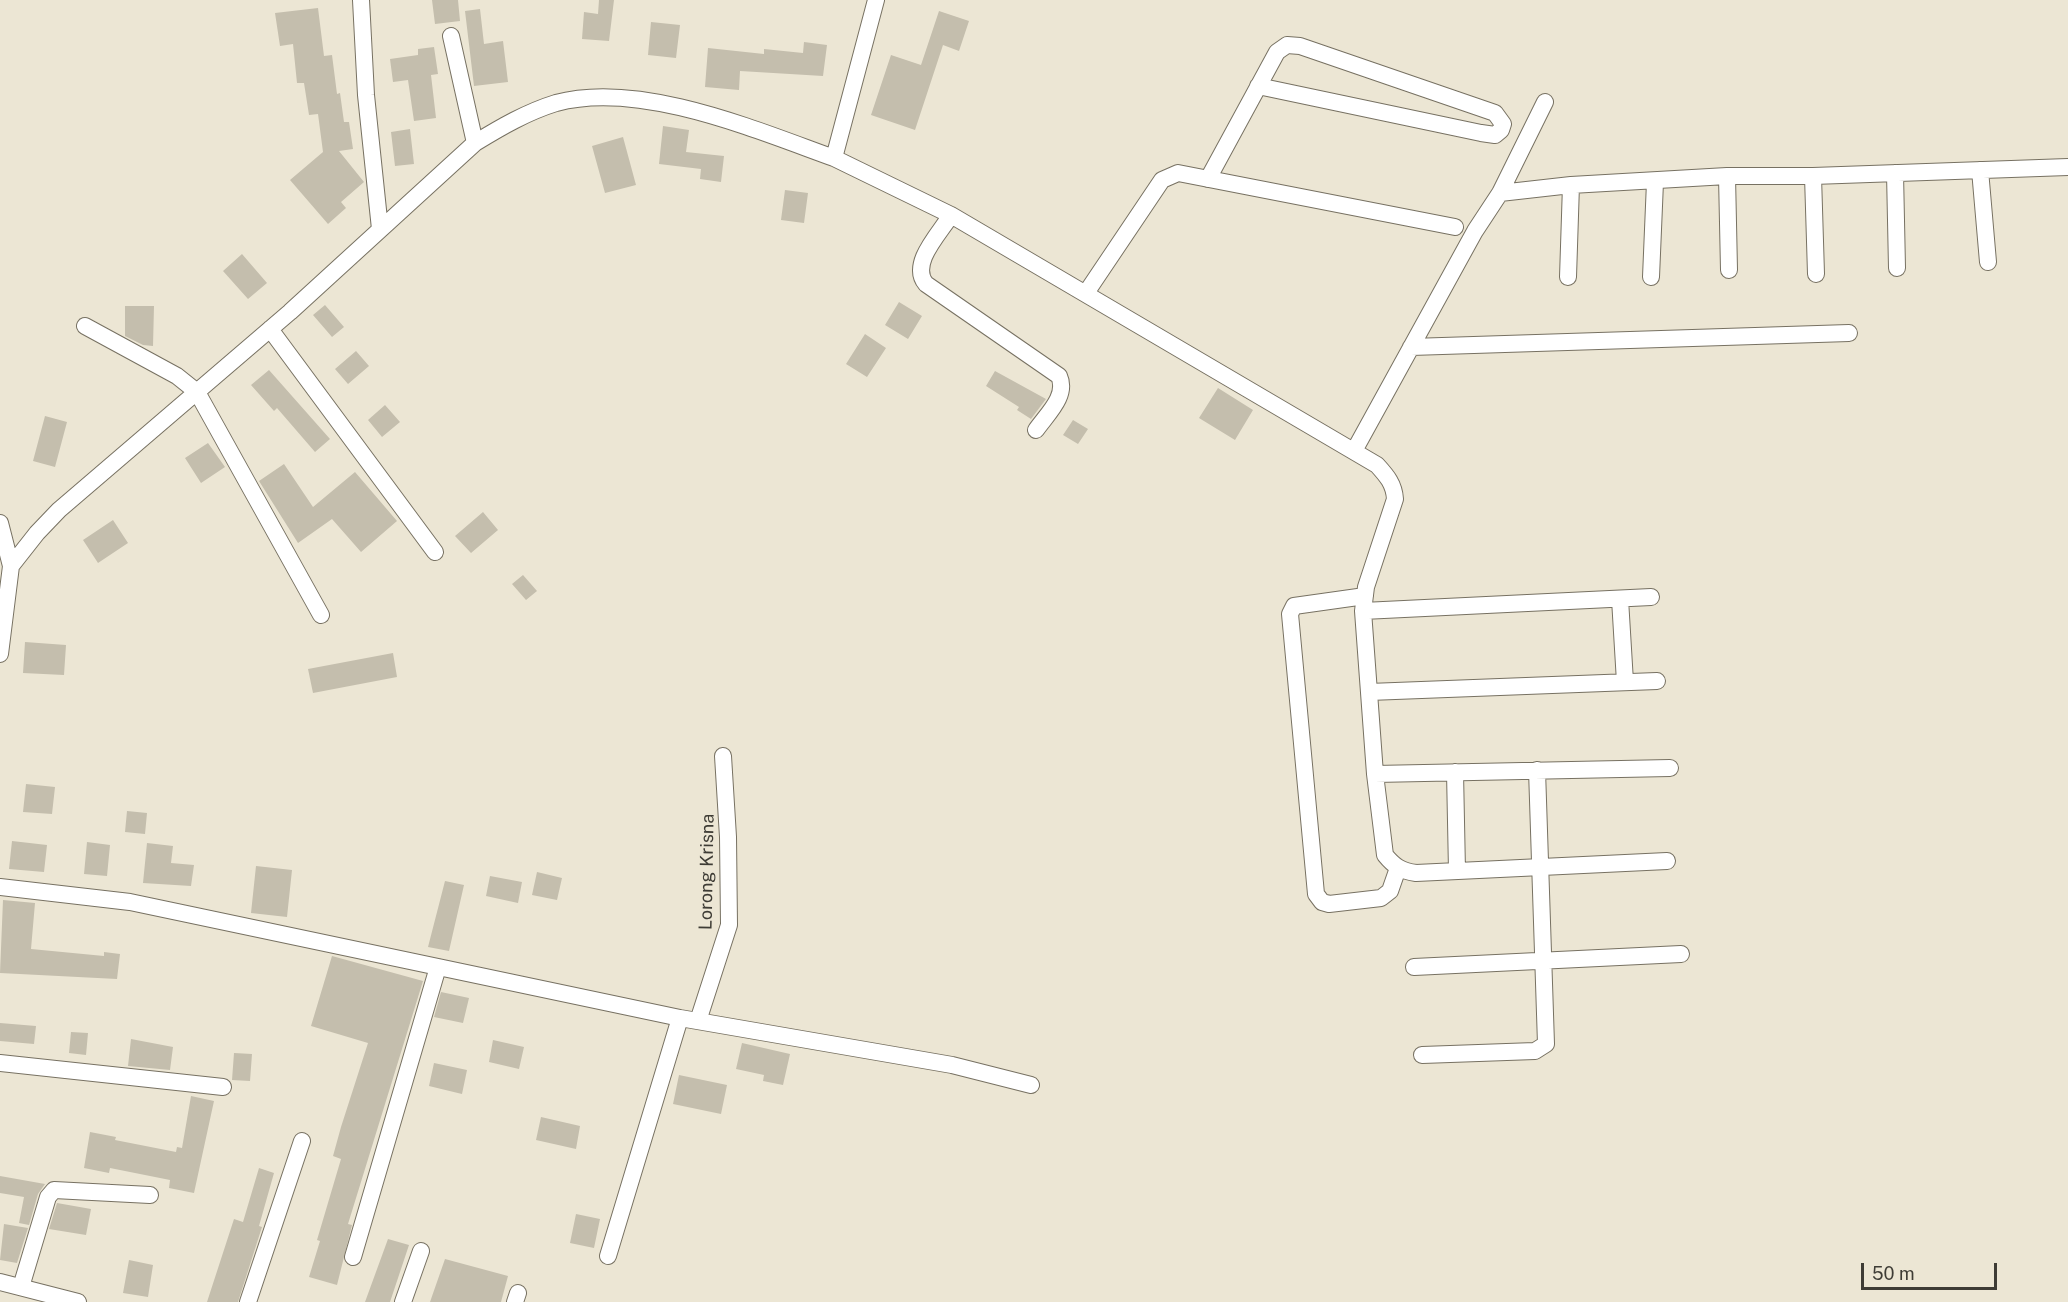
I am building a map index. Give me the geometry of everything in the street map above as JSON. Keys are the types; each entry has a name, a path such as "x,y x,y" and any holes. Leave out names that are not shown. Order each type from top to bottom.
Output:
{"street":[{"path":"361,0 366,95 380,229"},
{"path":"834,158 876,0"},
{"path":"451,36 475,143"},
{"path":"1208,179 1258,86 1277,52 1282,47 1292,44 1495,113 1501,118 1503,124 1501,130 1495,135 1481,133 1258,86"},
{"path":"11,567 37,533 59,510 270,329 475,143 510,122 558,103 621,98 677,107 834,158 951,215 1377,465 1389,479 1395,499 1364,603 1375,774 1385,855 1398,868 1416,873 1667,861"},
{"path":"1354,451 1475,231 1500,193 1545,102"},
{"path":"1500,193 1571,185 1655,182 1727,176 1813,176 2068,166"},
{"path":"1980,170 1988,262"},
{"path":"1086,293 1162,180 1178,173 1455,227"},
{"path":"1895,173 1897,268"},
{"path":"1727,176 1729,270"},
{"path":"1813,176 1816,274"},
{"path":"1651,277 1655,182"},
{"path":"1568,277 1571,185"},
{"path":"951,215 920,264 921,278 926,284 1059,376 1063,384 1061,395 1036,430"},
{"path":"85,326 177,376 197,392 321,615"},
{"path":"270,329 435,552"},
{"path":"1411,347 1849,333"},
{"path":"0,523 11,567 0,654"},
{"path":"1398,868 1390,891 1381,898 1329,904 1322,902 1316,894 1290,614 1294,606 1306,602 1364,603 1651,597"},
{"path":"1620,599 1625,682"},
{"path":"1369,692 1657,681"},
{"name":"Lorong Krisna","path":"698,1021 729,925 728,808 723,756"},
{"path":"1375,774 1670,768"},
{"path":"1422,1055 1535,1051 1546,1044 1538,770"},
{"path":"1455,772 1457,871"},
{"path":"0,886 130,902 680,1018 952,1065 1030,1085"},
{"path":"1414,967 1681,954"},
{"path":"353,1257 438,968"},
{"path":"608,1256 680,1018"},
{"path":"0,1063 223,1087"},
{"path":"248,1302 302,1142"},
{"path":"21,1287 48,1197 54,1190 150,1195"},
{"path":"403,1302 421,1251"},
{"path":"0,1282 78,1302"}],"building":[{"path":"432,0 458,0 460,21 435,24"},
{"path":"599,0 614,0 609,41 582,39 584,12 598,14"},
{"path":"318,8 324,56 332,55 337,94 340,93 344,122 349,122 353,149 339,151 364,182 341,202 346,208 328,224 290,180 323,152 318,114 309,115 304,83 297,83 293,44 280,46 275,13"},
{"path":"480,9 484,44 503,41 508,82 474,86 465,11"},
{"path":"939,11 969,21 959,51 943,45 915,130 871,115 891,55 921,65"},
{"path":"651,22 680,25 676,58 648,55"},
{"path":"804,42 827,45 823,76 740,71 739,90 705,87 708,48 764,54 764,49 803,53"},
{"path":"434,47 438,74 431,75 436,118 414,121 408,80 393,82 390,59 418,55 418,49"},
{"path":"663,126 689,130 686,152 724,156 721,182 700,179 701,169 659,164"},
{"path":"410,129 414,164 395,166 391,132"},
{"path":"623,137 636,185 605,193 592,146"},
{"path":"785,190 808,193 804,223 781,220"},
{"path":"242,254 267,283 248,299 223,271"},
{"path":"899,302 922,316 908,339 885,325"},
{"path":"325,305 344,327 332,337 313,315"},
{"path":"125,306 154,306 153,346 143,345 125,336"},
{"path":"865,334 886,348 867,377 846,364"},
{"path":"356,351 369,366 348,384 335,369"},
{"path":"269,370 330,439 315,452 277,408 274,411 251,385"},
{"path":"995,371 1046,399 1031,419 1017,410 1019,407 986,386"},
{"path":"1218,388 1253,410 1235,440 1199,418"},
{"path":"385,405 400,422 382,437 368,420"},
{"path":"45,416 67,422 55,467 33,461"},
{"path":"1073,420 1088,429 1078,444 1063,435"},
{"path":"208,443 225,467 201,483 185,458"},
{"path":"284,464 313,507 355,472 397,521 361,552 332,519 298,543 259,481"},
{"path":"483,512 498,530 471,553 455,536"},
{"path":"113,520 128,543 98,563 83,540"},
{"path":"523,575 537,591 526,600 512,584"},
{"path":"25,642 66,645 64,675 23,673"},
{"path":"393,653 397,677 313,693 308,669"},
{"path":"26,784 55,787 52,814 23,812"},
{"path":"127,811 147,813 145,834 125,832"},
{"path":"12,841 47,845 44,872 9,869"},
{"path":"87,842 110,845 107,876 84,874"},
{"path":"147,843 173,846 171,863 194,865 191,886 143,883"},
{"path":"256,866 292,870 287,917 251,913"},
{"path":"537,872 562,878 557,900 532,895"},
{"path":"490,876 522,882 518,903 486,896"},
{"path":"445,881 464,885 449,951 428,947"},
{"path":"3,900 35,903 31,949 104,956 104,952 120,954 117,979 0,973"},
{"path":"332,956 423,981 348,1224 352,1225 337,1285 309,1277 320,1241 317,1240 341,1159 333,1156 368,1043 311,1026"},
{"path":"441,992 469,998 463,1023 434,1017"},
{"path":"0,1023 36,1026 34,1044 0,1041"},
{"path":"71,1032 88,1033 86,1055 69,1053"},
{"path":"131,1039 173,1047 170,1070 128,1066"},
{"path":"493,1040 524,1047 519,1069 489,1062"},
{"path":"742,1043 790,1054 783,1085 763,1081 764,1075 736,1069"},
{"path":"234,1053 252,1054 250,1081 232,1080"},
{"path":"434,1063 467,1070 462,1094 429,1086"},
{"path":"679,1075 727,1085 721,1114 673,1104"},
{"path":"191,1096 214,1101 194,1193 169,1188 170,1180 110,1168 109,1173 84,1168 90,1132 116,1137 115,1140 176,1152 177,1147 182,1148"},
{"path":"541,1117 580,1126 576,1149 536,1140"},
{"path":"259,1168 274,1173 259,1226 262,1227 238,1302 207,1302 234,1219 243,1222"},
{"path":"0,1176 45,1184 38,1194 29,1225 19,1223 24,1197 0,1193"},
{"path":"57,1203 91,1209 86,1235 49,1229"},
{"path":"576,1214 600,1219 594,1248 570,1243"},
{"path":"4,1224 28,1228 17,1263 0,1260"},
{"path":"388,1239 409,1245 390,1302 365,1302"},
{"path":"445,1259 508,1276 501,1302 430,1302"},
{"path":"129,1260 153,1265 148,1297 123,1293"}]}
